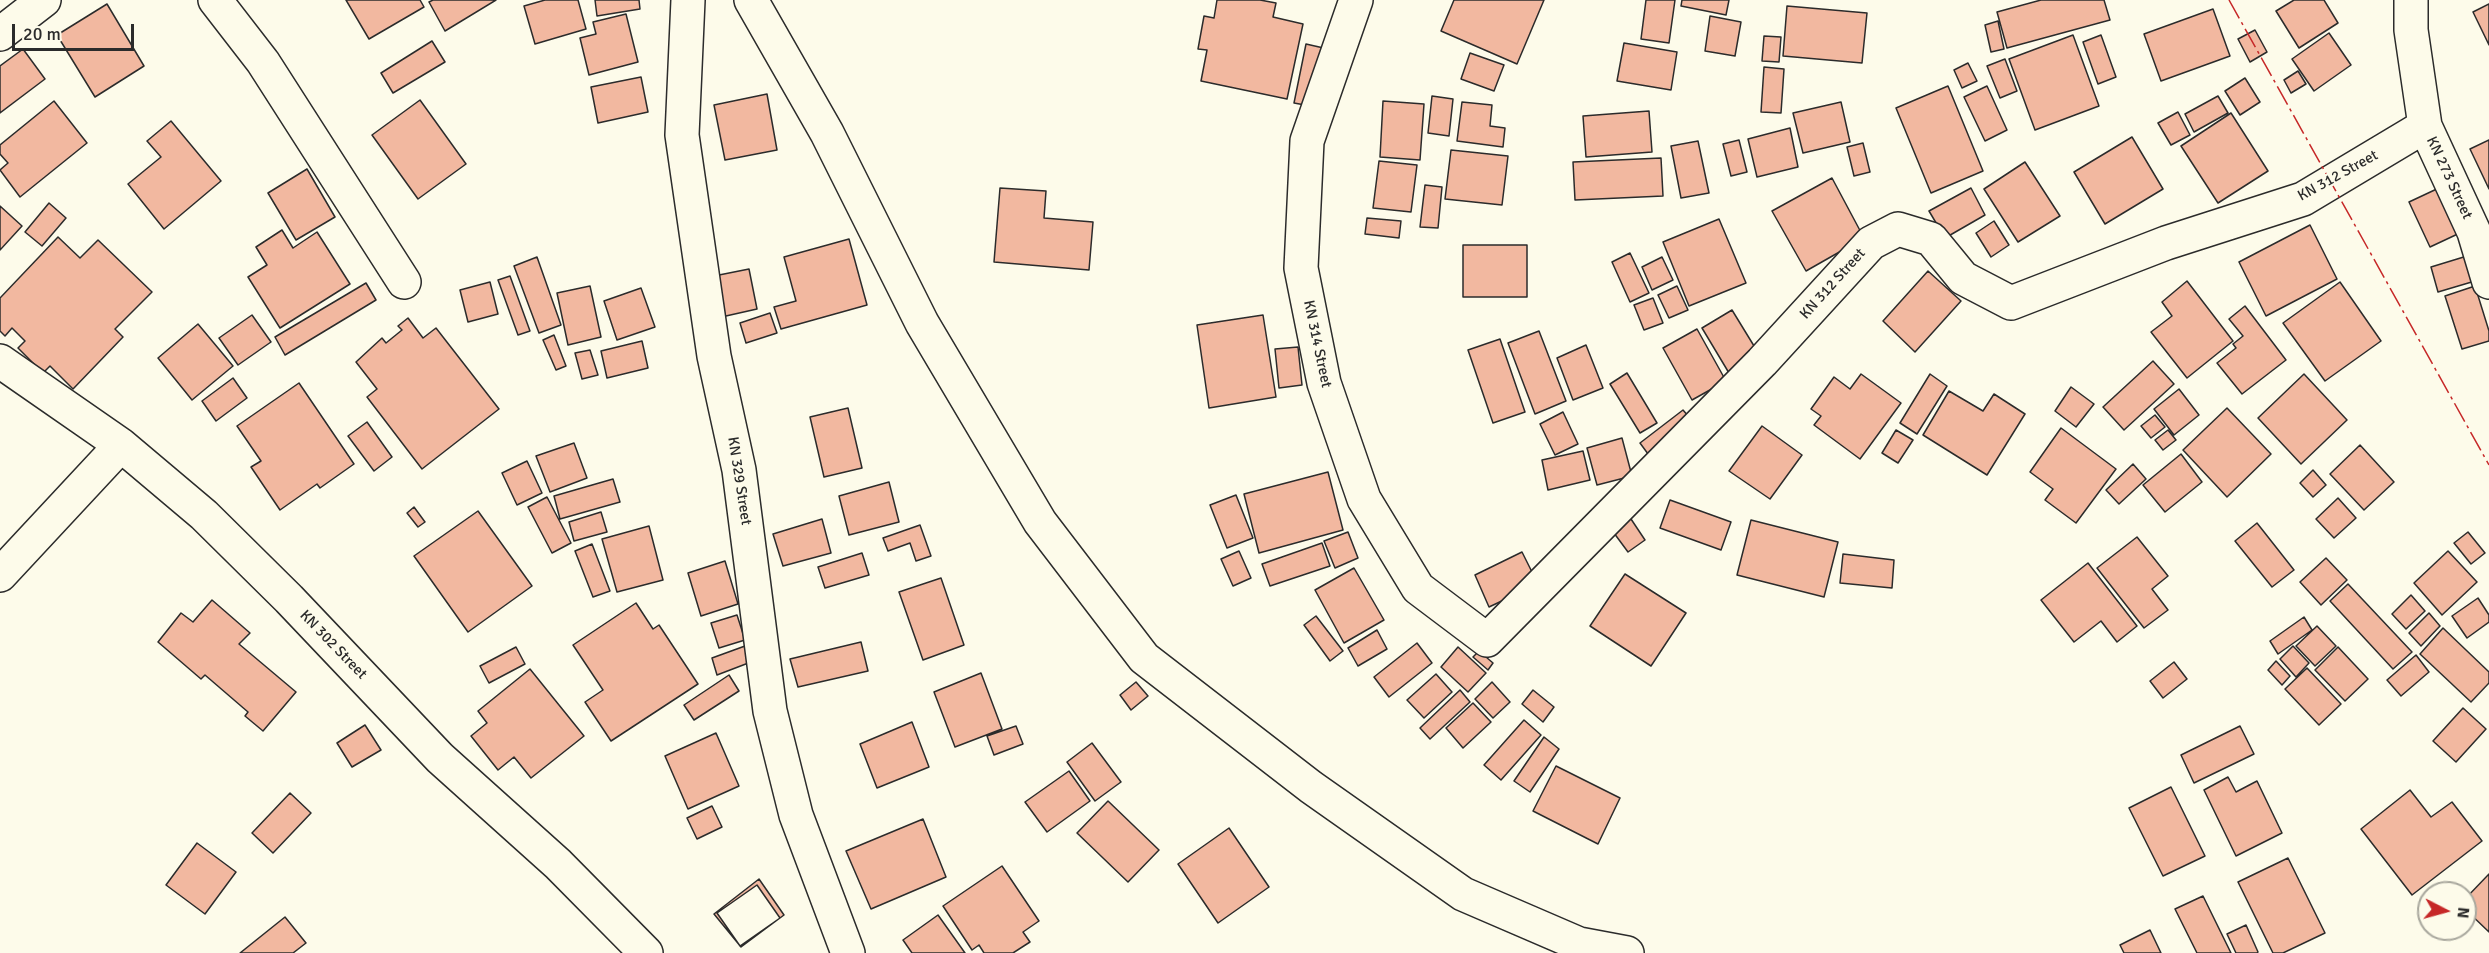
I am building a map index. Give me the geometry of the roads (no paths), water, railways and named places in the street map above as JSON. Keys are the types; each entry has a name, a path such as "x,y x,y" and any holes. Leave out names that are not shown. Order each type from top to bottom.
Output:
{"street":[{"path":"0,34 44,0"},
{"path":"215,0 264,62 404,282"},
{"name":"KN 329 Street","path":"688,0 682,135 714,356 740,470 770,711 796,815 848,953"},
{"path":"751,0 828,133 922,323 1034,512 1144,658 1311,787 1463,894 1579,944 1627,953"},
{"name":"KN 314 Street","path":"1356,0 1307,141 1301,268 1319,360 1324,383 1364,499 1418,588 1487,640"},
{"name":"KN 273 Street","path":"2410,0 2411,30 2425,126 2474,232 2489,282"},
{"name":"KN 312 Street","path":"1487,640 1762,362 1871,243 1898,229 1931,239 1963,278 2011,303 2166,243 2303,199 2425,126"},
{"name":"KN 302 Street","path":"0,361 121,445 204,515 289,599 440,758 558,864 646,953"},
{"path":"0,575 45,524 121,445"}]}
